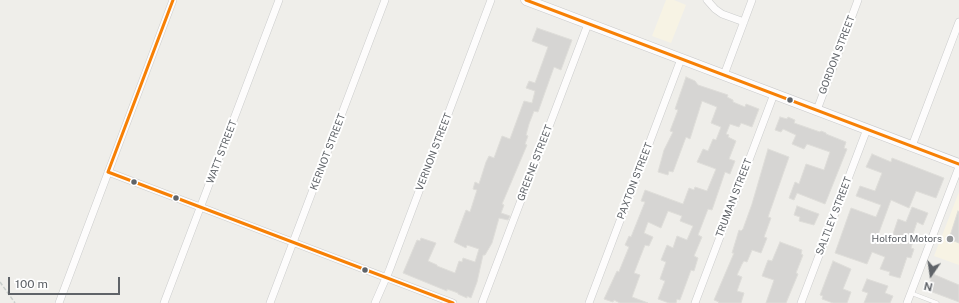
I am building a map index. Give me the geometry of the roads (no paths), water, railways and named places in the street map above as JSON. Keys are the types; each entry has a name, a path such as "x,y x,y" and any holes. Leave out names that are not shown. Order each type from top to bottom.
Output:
{"main road":[{"path":"533,1 588,24 959,164"}],"street":[{"path":"59,303 173,0"},
{"name":"WATT STREET","path":"164,303 279,0"},
{"name":"KERNOT STREET","path":"270,303 385,0"},
{"name":"VERNON STREET","path":"374,303 491,0"},
{"path":"707,0 722,14 744,22"},
{"path":"724,75 752,0"},
{"name":"GORDON STREET","path":"816,110 858,0"},
{"path":"912,146 959,22"},
{"name":"GREENE STREET","path":"482,303 588,24"},
{"name":"PAXTON STREET","path":"589,303 681,59"},
{"name":"TRUMAN STREET","path":"694,303 774,94"},
{"name":"SALTLEY STREET","path":"801,303 867,129"},
{"path":"907,303 959,167"},
{"path":"108,172 453,303"}],"lane":[{"path":"911,293 937,303"}],"place":[{"name":"Holford Motors","path":"950,239"}]}
